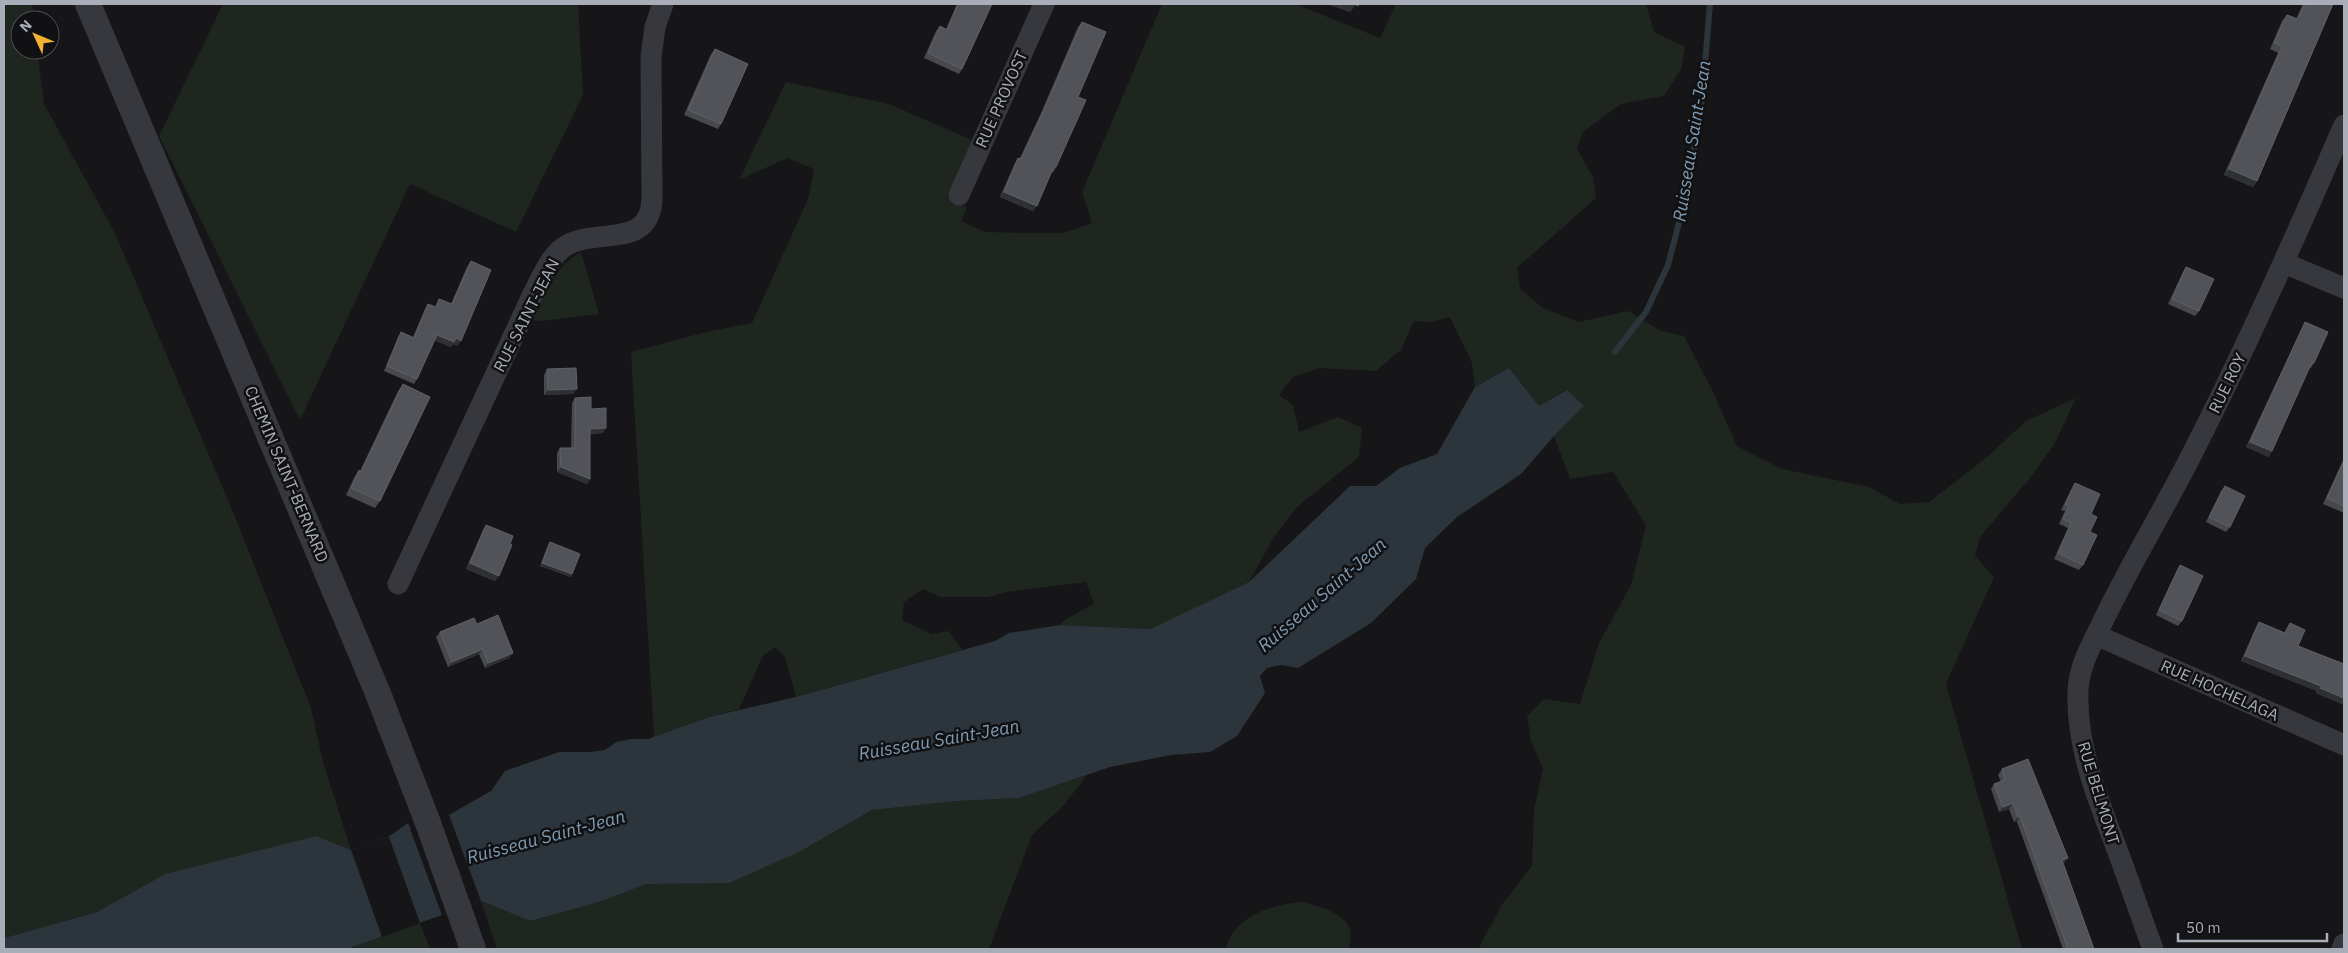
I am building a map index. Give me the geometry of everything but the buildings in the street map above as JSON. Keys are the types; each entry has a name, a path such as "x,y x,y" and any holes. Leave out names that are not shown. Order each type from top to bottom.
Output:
{"street":[{"name":"CHEMIN SAINT-BERNARD","path":"88,4 390,722 428,822 472,949"},
{"name":"RUE SAINT-JEAN","path":"398,584 532,296 550,264 561,249 573,242 638,230 649,218 652,198 651,57 655,26 663,4"},
{"name":"RUE PROVOST","path":"959,195 1044,4"},
{"name":"RUE ROY","path":"2096,635 2119,587 2168,501 2195,448 2284,263 2344,125"},
{"path":"2284,263 2344,288"},
{"name":"RUE HOCHELAGA","path":"2096,635 2344,745"},
{"name":"RUE BELMONT","path":"2096,635 2084,663 2080,679 2079,726 2099,802 2152,949"},
{"path":"2342,949 2344,944"}],"shaded area":[{"path":"4,4 32,4 33,10 10,10 10,60 38,60 44,104 115,233 233,512 311,708 323,762 351,850 316,836 165,874 97,912 4,938"},
{"path":"223,4 578,4 583,95 516,232 410,184 300,420 159,136"},
{"path":"1162,4 1295,4 1380,38 1396,4 1646,4 1654,32 1685,47 1681,69 1664,96 1621,104 1583,132 1577,149 1593,177 1596,198 1517,268 1520,289 1543,308 1578,322 1628,311 1661,331 1684,336 1714,394 1737,446 1782,469 1869,487 1900,504 1929,502 1986,458 2026,421 2076,398 2054,445 2030,478 1980,537 1975,556 1994,577 1946,684 2022,949 1478,949 1503,903 1532,866 1534,810 1543,769 1531,741 1527,716 1544,699 1580,704 1599,643 1631,585 1646,525 1613,472 1570,479 1554,436 1584,406 1566,390 1539,406 1509,368 1475,387 1472,363 1450,317 1430,322 1414,321 1401,350 1376,371 1319,368 1293,377 1279,395 1293,405 1299,432 1338,417 1362,428 1359,457 1297,507 1274,537 1249,582 1150,629 1060,625 1066,619 1094,604 1086,582 1006,592 988,597 940,597 923,589 904,602 902,620 932,634 949,631 962,650 796,697 785,657 775,647 763,656 739,709 709,717 654,737 631,352 706,332 752,323 808,199 814,169 787,158 739,180 786,82 889,104 972,140 947,197 967,207 961,221 985,232 1064,233 1092,223 1082,192"},
{"path":"581,252 599,314 542,321 533,320 558,273 564,265"},
{"path":"1087,775 1064,805 1032,835 989,949 497,949 481,901 530,921 599,902 647,884 801,851 872,810 957,801 1019,798"},
{"path":"1302,902 1331,911 1344,920 1349,926 1351,933 1349,949 1226,949 1236,928 1255,914 1267,909"},
{"path":"420,923 430,949 347,949"}],"water":[{"path":"1509,368 1539,406 1567,390 1584,406 1554,436 1521,474 1457,517 1425,548 1416,579 1371,623 1298,668 1281,665 1267,668 1260,676 1265,693 1237,736 1210,752 1171,755 1110,767 1019,798 957,801 872,810 801,851 729,883 647,884 599,902 530,921 481,901 347,949 4,949 4,938 97,912 165,874 316,836 351,850 388,837 408,823 411,829 449,815 491,791 505,771 559,752 605,750 616,742 631,739 648,739 709,717 796,697 995,641 1009,633 1060,625 1150,629 1249,582 1350,486 1376,486 1400,468 1437,454 1475,387"}],"pier":[{"path":"449,815 481,901 442,915 410,829"},
{"path":"389,837 420,923 382,937 351,850"}],"waterway":[{"name":"Ruisseau Saint-Jean","path":"1615,352 1646,312 1668,265 1687,192 1702,99 1710,4"}]}
